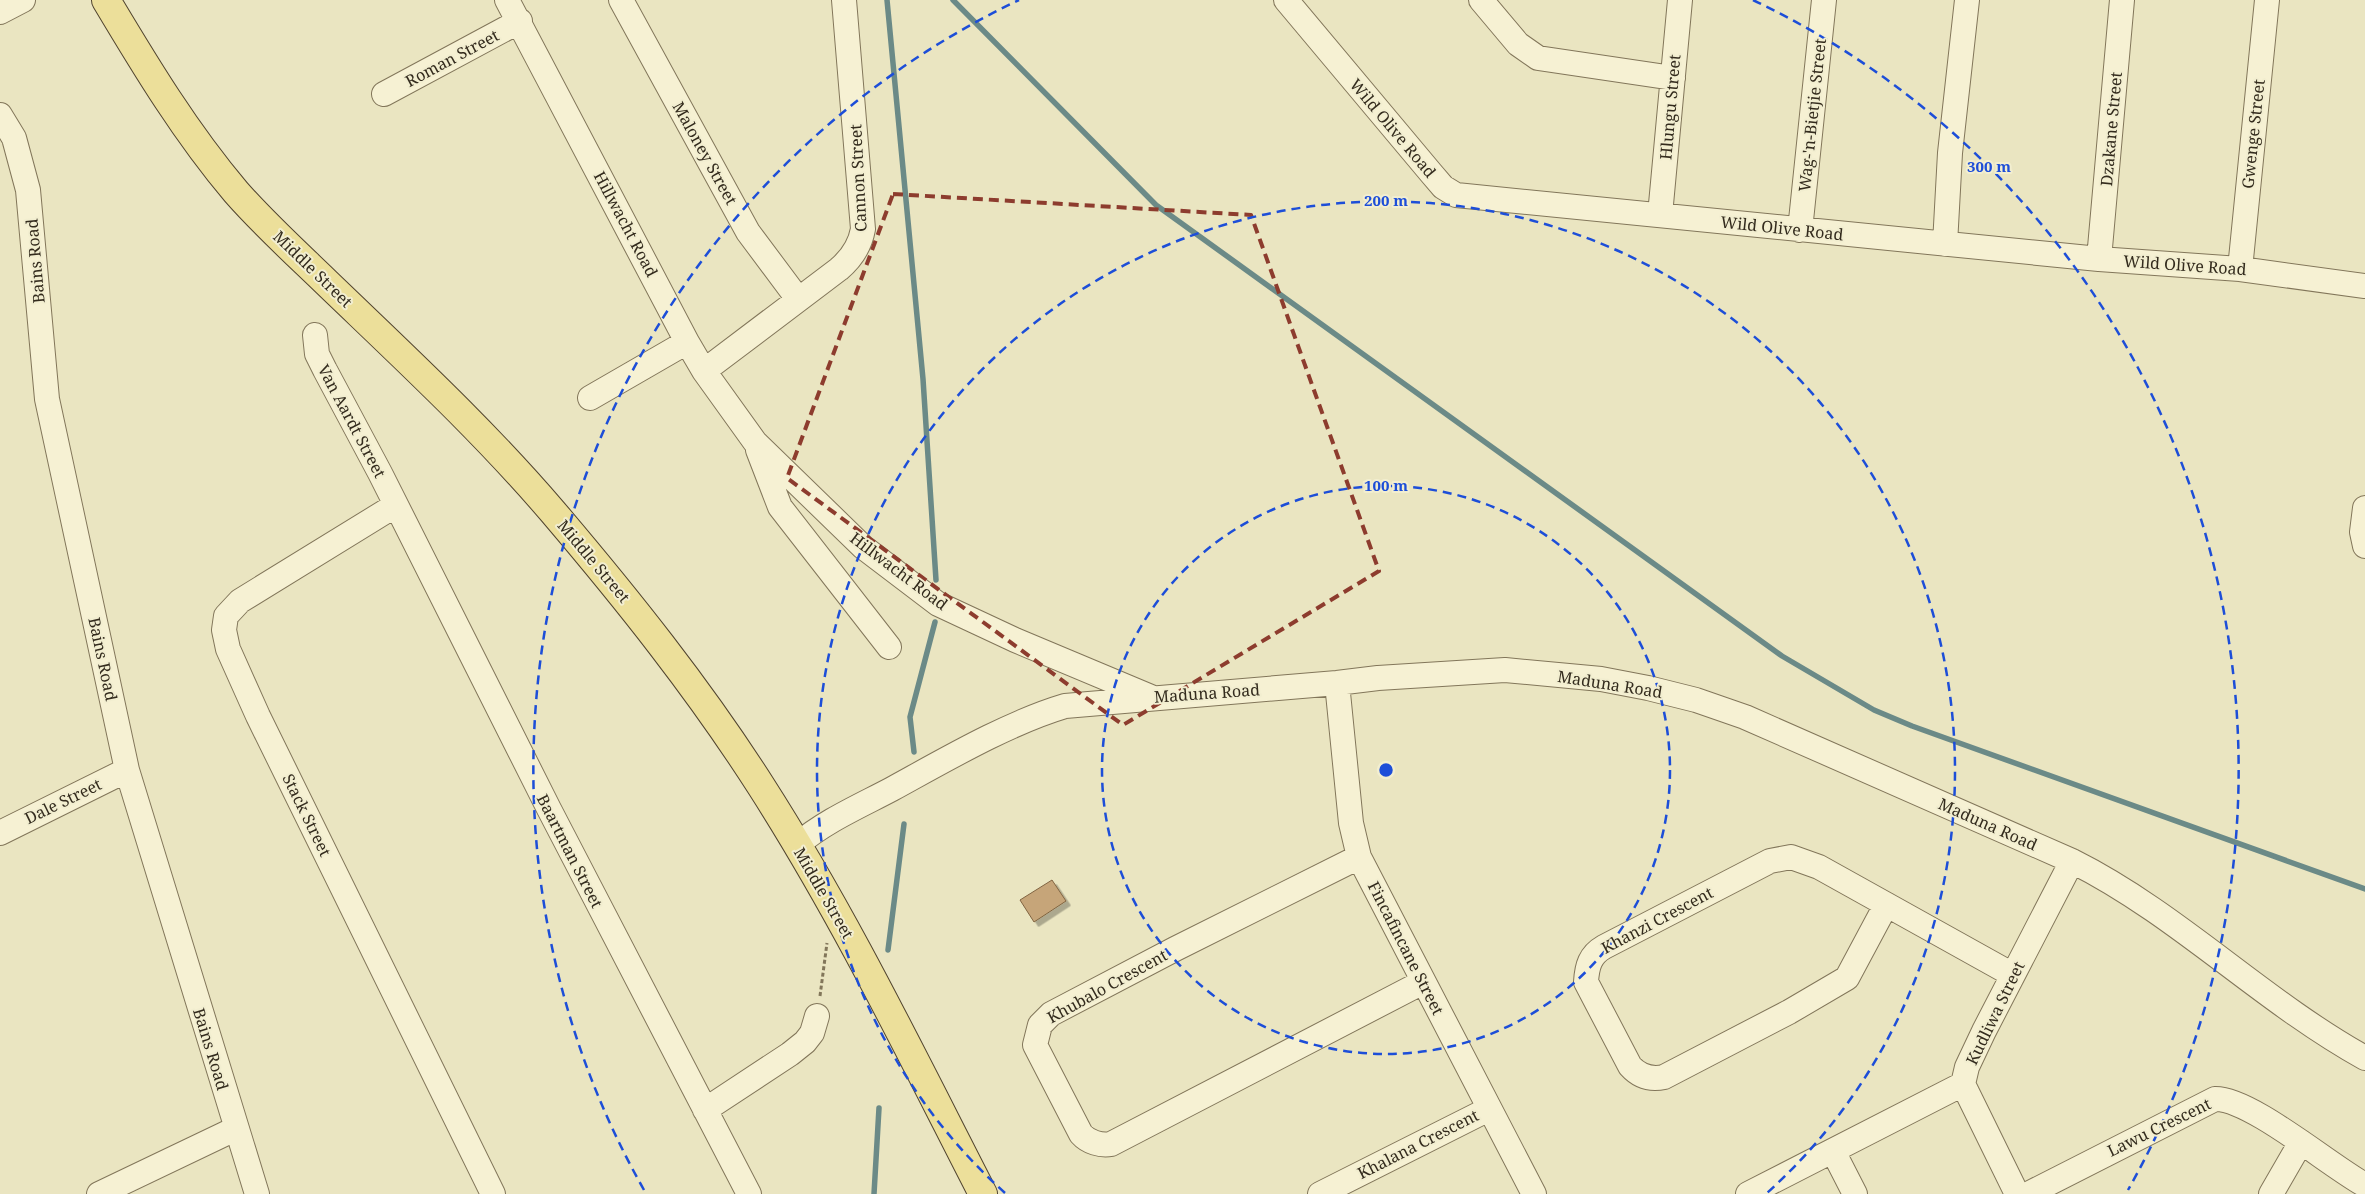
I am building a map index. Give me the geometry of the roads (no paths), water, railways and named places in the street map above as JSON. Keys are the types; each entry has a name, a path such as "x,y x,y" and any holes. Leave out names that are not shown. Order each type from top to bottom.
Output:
{"main road":[{"name":"Middle Street","path":"106,0 155,82 194,141 239,196 491,442 641,617 675,660 761,785 817,878 864,964 983,1194"}],"street":[{"path":"0,12 23,0"},
{"name":"Hillwacht Road","path":"507,0 520,21 545,74 687,342 704,371 755,442 862,547 938,604 1015,640 1153,697"},
{"name":"Maloney Street","path":"621,0 748,232 798,299"},
{"name":"Cannon Street","path":"704,371 847,262 857,248 864,229 844,0"},
{"name":"Wild Olive Road","path":"1286,0 1431,173 1452,193 2099,259 2240,269 2365,286"},
{"path":"1481,0 1518,44 1538,58 1673,78"},
{"name":"Hlungu Street","path":"1660,215 1680,0"},
{"name":"Wag-'n-Bietjie Street","path":"1800,230 1824,0"},
{"path":"1945,244 1950,153 1967,0"},
{"name":"Dzakane Street","path":"2099,259 2122,0"},
{"name":"Gwenge Street","path":"2240,269 2267,0"},
{"name":"Roman Street","path":"384,94 520,21"},
{"name":"Bains Road","path":"0,115 14,138 28,190 47,399 127,770 257,1194"},
{"name":"Van Aardt Street","path":"315,335 317,354 396,506"},
{"path":"590,398 687,342"},
{"name":"Hillwacht Road","path":"755,442 780,507 889,646"},
{"name":"Baartman Street","path":"396,506 549,809 749,1194"},
{"name":"Stack Street","path":"396,506 240,600 226,616 225,639 258,716 493,1194"},
{"path":"2365,508 2362,532 2365,546"},
{"name":"Maduna Road","path":"796,845 812,832 1036,714 1064,706 1153,697 1337,684 1378,678 1505,670 1602,680 1648,688 1696,700 1746,717 2072,862 2096,874 2160,914 2289,1010 2365,1058"},
{"name":"Fincafincane Street","path":"1337,684 1351,823 1359,857 1534,1194"},
{"name":"Dale Street","path":"0,833 127,770"},
{"name":"Khubalo Crescent","path":"1359,857 1079,998 1044,1019 1037,1032 1035,1045 1081,1134 1085,1139 1097,1143 1111,1144 1423,982"},
{"name":"Khanzi Crescent","path":"1886,905 1847,978 1789,1012 1664,1077 1649,1078 1630,1066 1586,982 1592,956 1604,947 1770,861 1782,858 1797,858 1810,863 2013,975"},
{"name":"Kudliwa Street","path":"2017,1194 1963,1084 1973,1053 2072,862"},
{"path":"705,1110 798,1048 812,1033 817,1016"},
{"path":"1748,1194 1963,1084"},
{"name":"Lawu Crescent","path":"2028,1194 2215,1099 2224,1099 2240,1105 2302,1142 2365,1185"},
{"name":"Khalana Crescent","path":"1320,1194 1489,1109"},
{"path":"99,1194 236,1129"},
{"path":"2271,1194 2302,1142"},
{"path":"1833,1151 1856,1194"}],"waterway":[{"path":"887,0 923,379 936,580"},
{"path":"953,0 1156,205 1782,656 1874,710 1912,726 2365,889"},
{"path":"914,752 910,717 935,622"},
{"path":"888,950 904,824"},
{"path":"874,1194 879,1108"}]}
